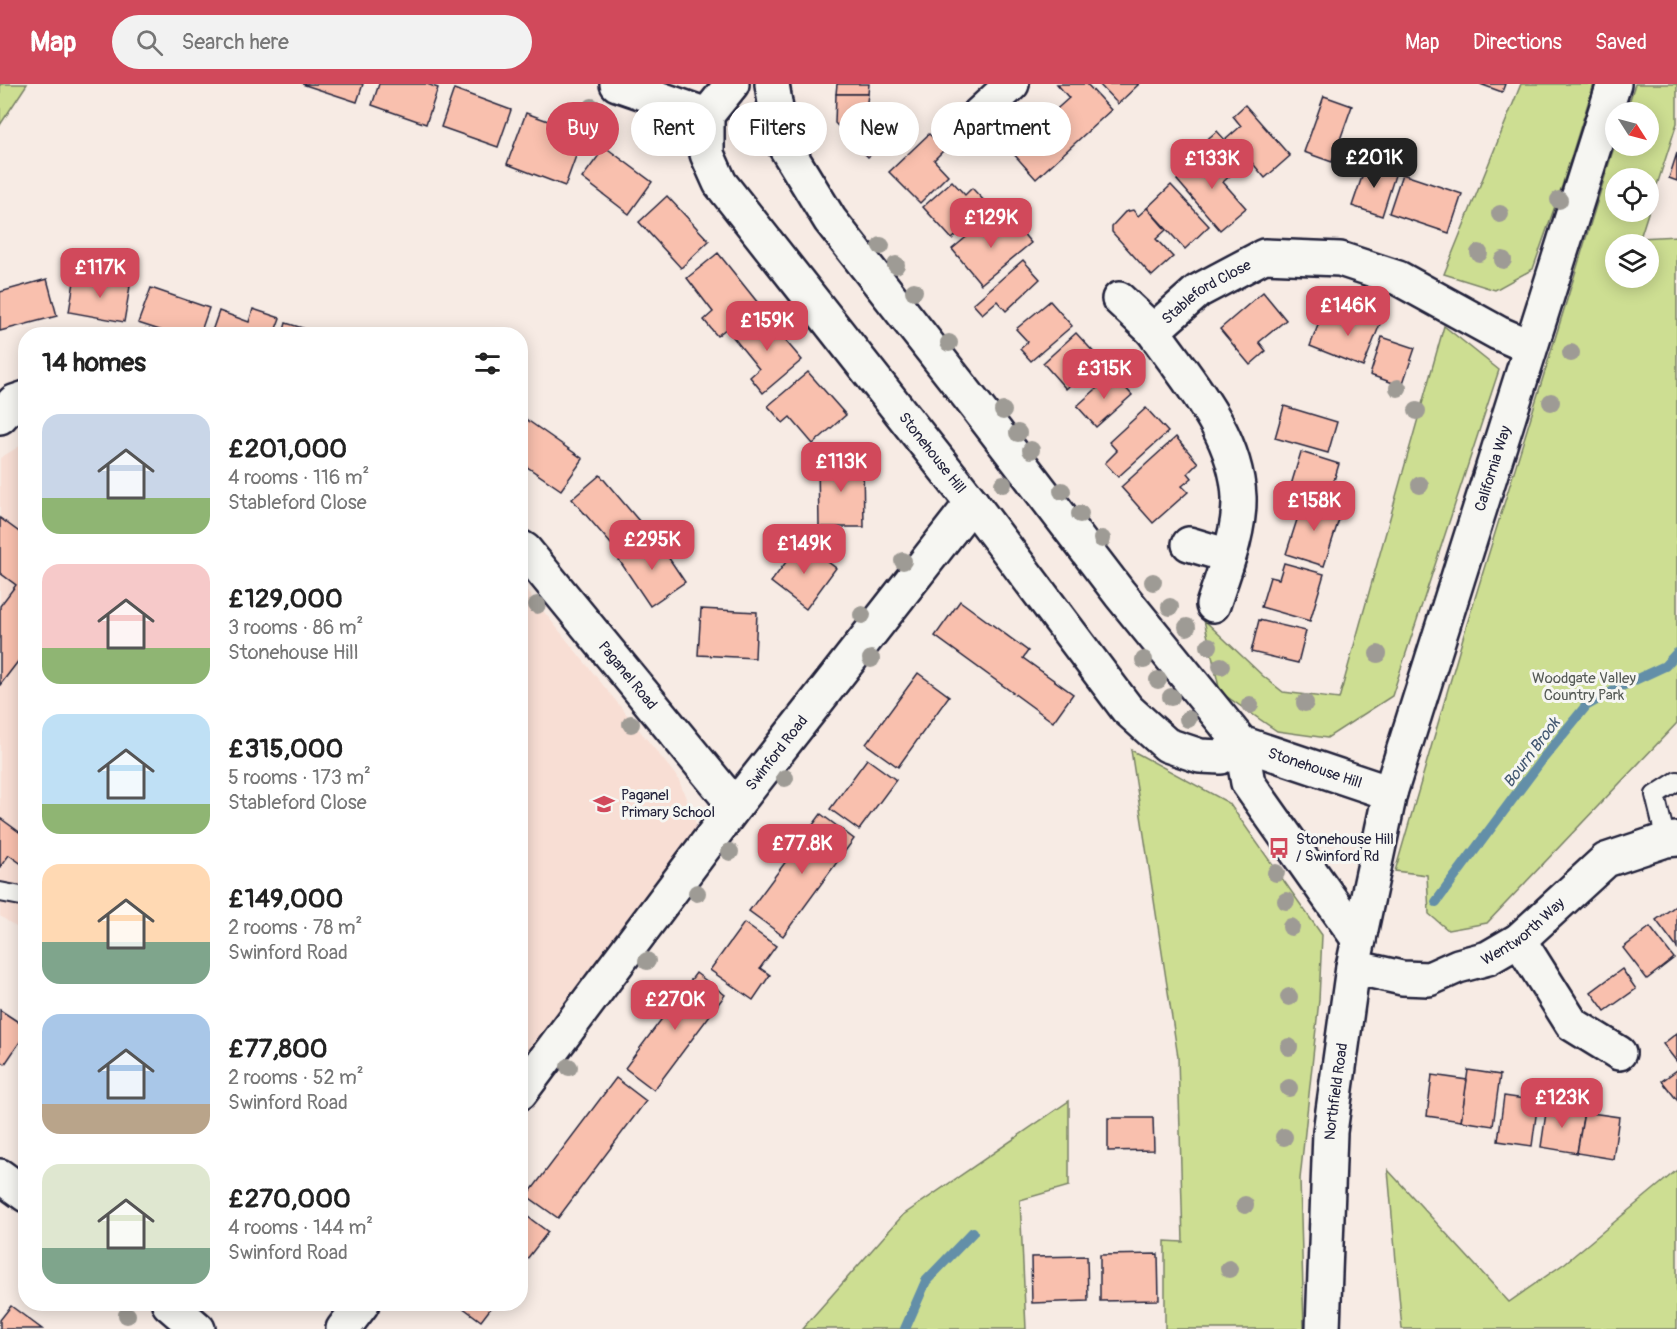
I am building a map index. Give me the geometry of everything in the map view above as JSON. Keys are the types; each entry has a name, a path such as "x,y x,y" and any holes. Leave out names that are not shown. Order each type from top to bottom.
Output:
{"street":[{"path":"618,84 670,102"},
{"path":"716,104 732,84"},
{"name":"Stonehouse Hill","path":"772,84 781,140 830,220 1120,594 1241,743 1248,783 1356,954"},
{"path":"992,102 1012,84"},
{"name":"California Way","path":"1377,855 1390,793 1614,84"},
{"name":"Stonehouse Hill","path":"709,156 720,183 972,503 1127,709 1167,745 1200,756 1221,757 1241,743"},
{"name":"Stableford Close","path":"1153,331 1198,291 1264,256 1340,259 1398,278 1498,333 1530,347"},
{"name":"Stableford Close","path":"1119,299 1153,331 1214,418 1231,454 1239,497 1235,534 1214,605"},
{"path":"0,417 18,401"},
{"name":"Swinford Road","path":"528,1081 735,806 972,503"},
{"path":"1189,544 1229,556"},
{"name":"Paganel Road","path":"528,554 735,806"},
{"name":"Stonehouse Hill","path":"1241,743 1390,793"},
{"name":"Wentworth Way","path":"1356,954 1402,978 1430,979 1458,966 1488,958 1519,940 1606,860 1672,839"},
{"name":"Northfield Road","path":"1323,1329 1330,1132 1356,954 1377,855"},
{"path":"1519,940 1572,1024 1618,1053"},
{"path":"0,1176 18,1189"},
{"path":"177,1311 198,1329"},
{"path":"343,1329 357,1311"}],"lane":[{"path":"1672,839 1655,795 1677,781"},
{"path":"0,892 18,895"}],"shaded area":[{"path":"18,447 18,928 0,916 0,458"},
{"name":"Paganel Primary School","path":"528,592 678,778 698,829 528,1052"}],"green space":[{"path":"0,84 27,84 0,125"},
{"path":"1521,84 1594,84 1533,269 1495,290 1444,274"},
{"name":"Woodgate Valley Country Park","path":"1635,84 1677,84 1677,123 1659,179 1659,168 1608,168 1611,156 1659,156 1659,102 1629,102"},
{"name":"Woodgate Valley Country Park","path":"1605,176 1605,222 1645,222 1641,234 1605,234 1605,288 1659,288 1659,237 1677,236 1677,723 1487,923 1448,930 1429,914 1427,875 1395,871 1467,624"},
{"path":"1444,326 1499,370 1392,696 1327,738 1277,731 1220,692 1204,620 1283,692 1339,699"},
{"path":"1131,750 1229,803 1322,935 1319,1000 1300,1179 1304,1329 1165,1329 1165,1241 1183,1242 1178,1057"},
{"path":"1069,1101 1069,1186 1020,1200 1026,1329 802,1329 903,1215"},
{"path":"1388,1170 1509,1302 1565,1263 1677,1170 1677,1329 1402,1329"}],"building":[{"path":"302,84 363,84 357,102"},
{"path":"379,84 427,84 438,88 426,124 372,105"},
{"path":"837,84 869,84 868,94 836,94"},
{"path":"1057,84 1087,84 1111,110 1071,147 1071,102 1065,102 1069,98"},
{"path":"1099,84 1139,84 1118,104"},
{"path":"1480,84 1505,84 1502,92"},
{"path":"454,89 511,110 498,147 441,127"},
{"path":"836,94 868,94 867,102 839,102 839,127 835,123"},
{"path":"1324,96 1352,106 1332,162 1304,152"},
{"path":"1245,105 1290,156 1265,178 1249,159 1232,174 1204,142 1217,131 1225,140 1241,126 1233,116"},
{"path":"526,113 546,120 546,156 576,156 565,186 507,164"},
{"path":"929,134 931,136 931,156 938,156 934,160 948,175 920,203 889,172 906,156 919,156 919,144"},
{"path":"1211,151 1232,174 1223,182 1246,208 1220,230 1177,180"},
{"path":"1677,153 1677,181 1669,178"},
{"path":"598,156 617,156 652,182 629,214 582,178"},
{"path":"1015,156 1061,156 1036,179"},
{"path":"1367,162 1396,172 1382,216 1352,206"},
{"path":"1402,174 1462,194 1449,233 1389,213"},
{"path":"952,181 965,195 972,188 989,206 952,239 923,207"},
{"path":"1171,185 1209,226 1185,249 1147,208"},
{"path":"667,196 709,241 681,268 639,222"},
{"path":"1147,208 1166,230 1156,239 1173,257 1152,276 1112,232 1112,226 1125,212 1133,210 1138,216"},
{"path":"988,219 999,232 1012,220 1031,243 981,284 952,249"},
{"path":"718,253 758,303 717,336 704,320 713,312 687,278"},
{"path":"1023,260 1040,279 1006,311 997,301 982,314 973,304"},
{"path":"75,276 130,286 124,322 69,312"},
{"path":"47,279 57,316 0,331 0,292"},
{"path":"151,288 209,308 202,327 150,327 138,323"},
{"path":"1263,292 1286,320 1259,342 1266,351 1250,365 1220,329"},
{"path":"1050,301 1072,326 1031,361 1020,349 1028,342 1016,329"},
{"path":"1354,307 1382,319 1363,367 1310,346 1322,315 1347,325"},
{"path":"253,309 280,318 277,327 213,327 219,311 249,322"},
{"path":"761,312 802,360 763,393 750,377 759,369 733,337"},
{"path":"286,323 299,327 285,327"},
{"path":"1076,333 1099,358 1066,389 1043,363"},
{"path":"1382,337 1415,348 1402,386 1370,375"},
{"path":"808,372 846,415 813,444 790,417 783,423 768,406"},
{"path":"1113,374 1132,395 1096,427 1077,406"},
{"path":"1284,406 1337,422 1328,453 1275,438"},
{"path":"1146,408 1168,432 1118,477 1105,463 1117,451 1109,442"},
{"path":"528,421 583,459 561,490 528,467"},
{"path":"1176,437 1198,463 1188,473 1192,478 1182,486 1188,492 1153,523 1121,487"},
{"path":"1301,452 1339,464 1329,497 1291,485"},
{"path":"818,459 863,459 864,527 819,527"},
{"path":"600,475 639,521 611,544 572,499"},
{"path":"1304,498 1342,510 1324,566 1286,554"},
{"path":"0,518 18,531 18,661 0,685 0,606 16,585 0,573"},
{"path":"654,536 685,582 650,606 619,560"},
{"path":"801,542 836,568 806,609 771,582"},
{"path":"1284,563 1324,574 1310,621 1261,607 1270,577 1279,579"},
{"path":"960,601 1028,651 1023,658 1073,694 1053,722 935,636"},
{"path":"701,609 757,612 755,658 698,655"},
{"path":"1259,620 1306,631 1298,663 1251,652"},
{"path":"918,673 949,696 898,767 866,744"},
{"path":"867,759 896,780 859,830 830,809"},
{"path":"821,814 854,839 783,936 749,911"},
{"path":"0,818 18,831 18,861 9,855 0,867"},
{"path":"1677,905 1677,948 1656,920"},
{"path":"744,923 776,946 760,968 770,975 753,1000 710,970"},
{"path":"1650,927 1674,958 1647,979 1623,948"},
{"path":"1622,969 1636,989 1605,1011 1591,992"},
{"path":"696,973 725,995 654,1090 625,1068"},
{"path":"0,1010 18,1022 18,1045 5,1064 0,1060"},
{"path":"1677,1033 1677,1062 1663,1044"},
{"path":"1468,1070 1500,1075 1493,1126 1461,1121"},
{"path":"1677,1070 1677,1100 1662,1081"},
{"path":"1432,1075 1467,1080 1461,1121 1427,1116"},
{"path":"616,1078 646,1101 558,1218 528,1195"},
{"path":"1504,1096 1538,1101 1532,1146 1498,1141"},
{"path":"1547,1106 1584,1112 1577,1153 1541,1147"},
{"path":"1584,1112 1619,1117 1613,1159 1577,1153"},
{"path":"1108,1118 1153,1118 1154,1150 1108,1151"},
{"path":"528,1217 548,1232 528,1258"},
{"path":"1158,1254 1159,1300 1100,1301 1100,1255"},
{"path":"1087,1256 1088,1301 1032,1303 1031,1257"},
{"path":"11,1306 42,1329 0,1329 0,1320"},
{"path":"467,1311 489,1311 481,1321"}],"waterway":[{"name":"Bourn Brook","path":"1436,902 1541,761 1586,706 1665,666 1677,653"},
{"name":"Bourn Brook","path":"905,1329 926,1281 973,1232"}],"place":[{"name":"Paganel Primary School","path":"604,804"},
{"name":"Stonehouse Hill / Swinford Rd","path":"1279,848"}]}
